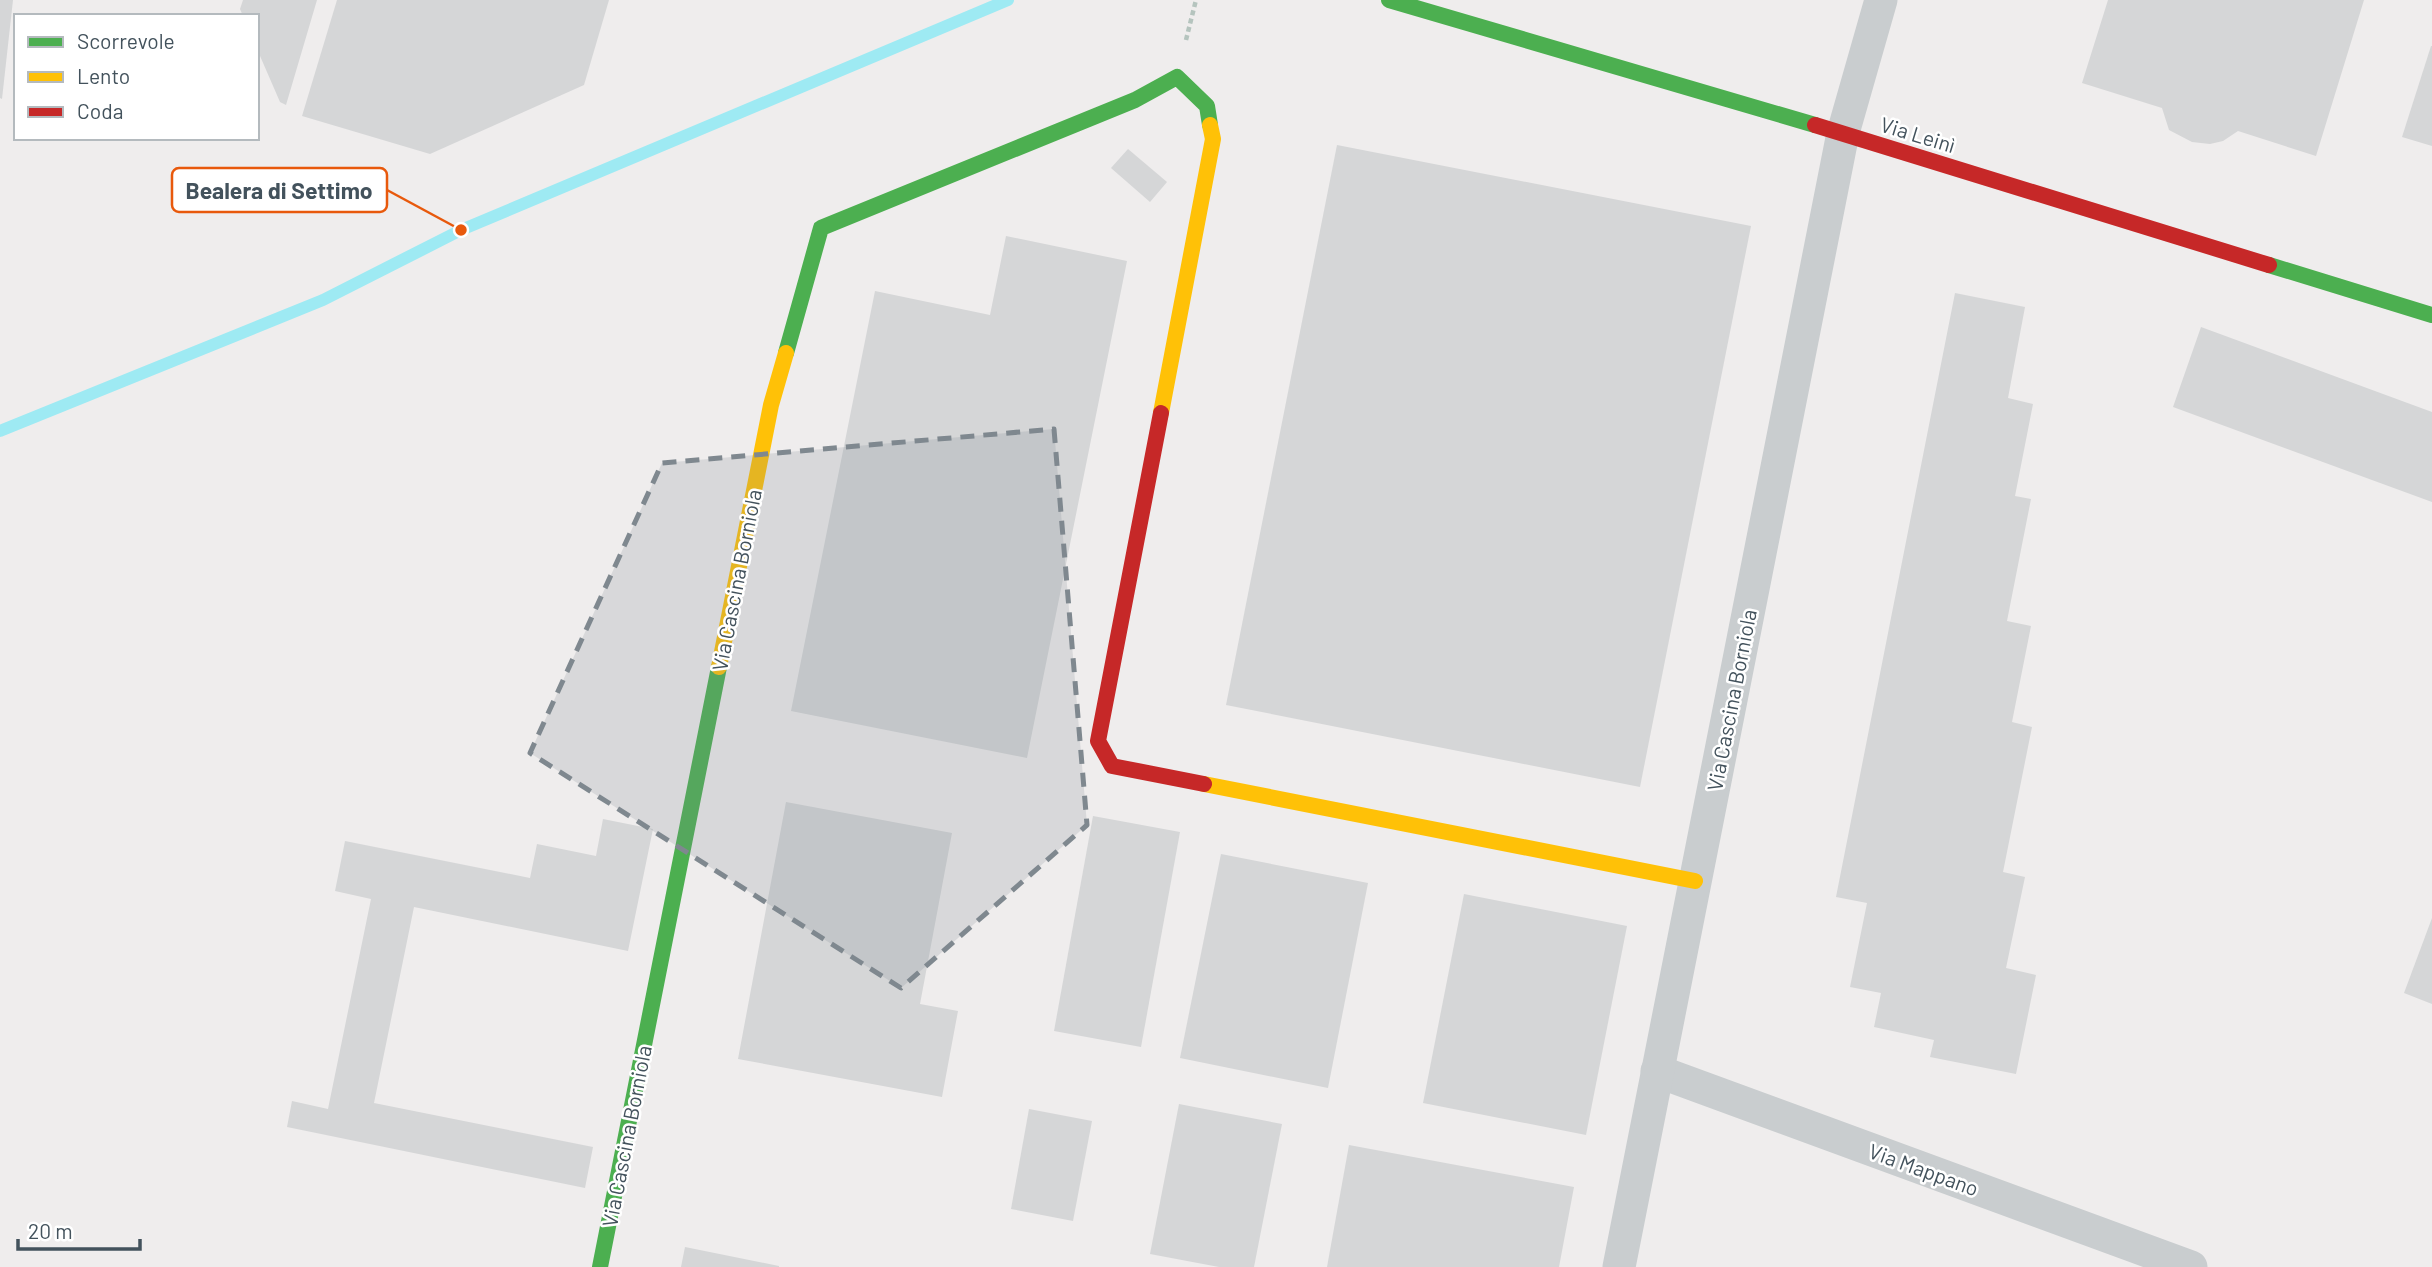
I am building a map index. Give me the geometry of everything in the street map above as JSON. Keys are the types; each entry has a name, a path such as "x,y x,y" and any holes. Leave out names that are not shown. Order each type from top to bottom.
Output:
{"street":[{"name":"Via Leinì","path":"1390,0 1843,133 2432,315"},
{"name":"Via Cascina Borniola","path":"1619,1267 1843,133 1881,0"},
{"name":"Via Cascina Borniola","path":"600,1267 771,404 821,228 1135,100 1177,77 1207,106 1213,139 1098,741 1112,766 1695,881"},
{"name":"Via Mappano","path":"1657,1071 2191,1267"}],"highlighted area":[{"path":"1054,429 1087,825 901,988 530,753 662,463"}],"building":[{"path":"0,0 13,0 2,99 0,98"},
{"path":"243,0 317,0 286,105 280,102 259,54 259,14 242,14 240,9"},
{"path":"337,0 609,0 584,85 430,154 302,116"},
{"path":"2108,0 2364,0 2316,156 2238,131 2223,141 2210,144 2192,142 2169,130 2162,108 2082,83"},
{"path":"2432,46 2432,146 2402,137"},
{"path":"1337,145 1751,226 1640,787 1226,705"},
{"path":"1128,149 1167,182 1150,202 1111,168"},
{"path":"1006,236 1127,261 1027,758 791,711 875,291 990,315"},
{"path":"1955,293 2025,307 2008,398 2033,404 2015,496 2031,499 2007,621 2031,626 2012,722 2032,727 2003,872 2025,877 2006,968 2036,975 2016,1074 1930,1057 1934,1040 1874,1027 1881,993 1850,987 1867,903 1836,897"},
{"path":"2201,327 2432,412 2432,502 2173,407"},
{"path":"786,802 952,833 920,1004 958,1011 942,1097 738,1059"},
{"path":"1093,816 1180,832 1141,1047 1054,1031"},
{"path":"603,819 653,829 628,951 414,907 374,1103 593,1147 585,1188 287,1127 292,1101 328,1109 371,899 335,891 345,841 530,878 537,844 596,856"},
{"path":"1221,854 1368,883 1328,1088 1180,1058"},
{"path":"1464,894 1627,926 1586,1135 1423,1103"},
{"path":"2432,918 2432,1004 2404,993"},
{"path":"1179,1104 1282,1124 1254,1267 1219,1267 1150,1254"},
{"path":"1029,1109 1092,1121 1073,1221 1011,1209"},
{"path":"1349,1145 1574,1187 1559,1267 1327,1267"},
{"path":"685,1247 779,1266 779,1267 681,1267"}],"waterway":[{"path":"0,431 323,300 461,230 1008,0"}],"traffic: fast":[{"path":"1389,0 1815,125"},
{"path":"786,353 821,228 1135,100 1177,77 1207,106 1210,125"},
{"path":"2269,265 2432,315"},
{"path":"600,1267 719,667"}],"traffic: slow":[{"path":"1161,413 1213,139 1210,125"},
{"path":"719,667 771,405 786,353"},
{"path":"1204,784 1695,881"}],"traffic: jam":[{"path":"1815,125 2269,265"},
{"path":"1161,413 1098,741 1112,766 1204,784"}],"place":[{"name":"Bealera di Settimo","path":"461,230"}]}
